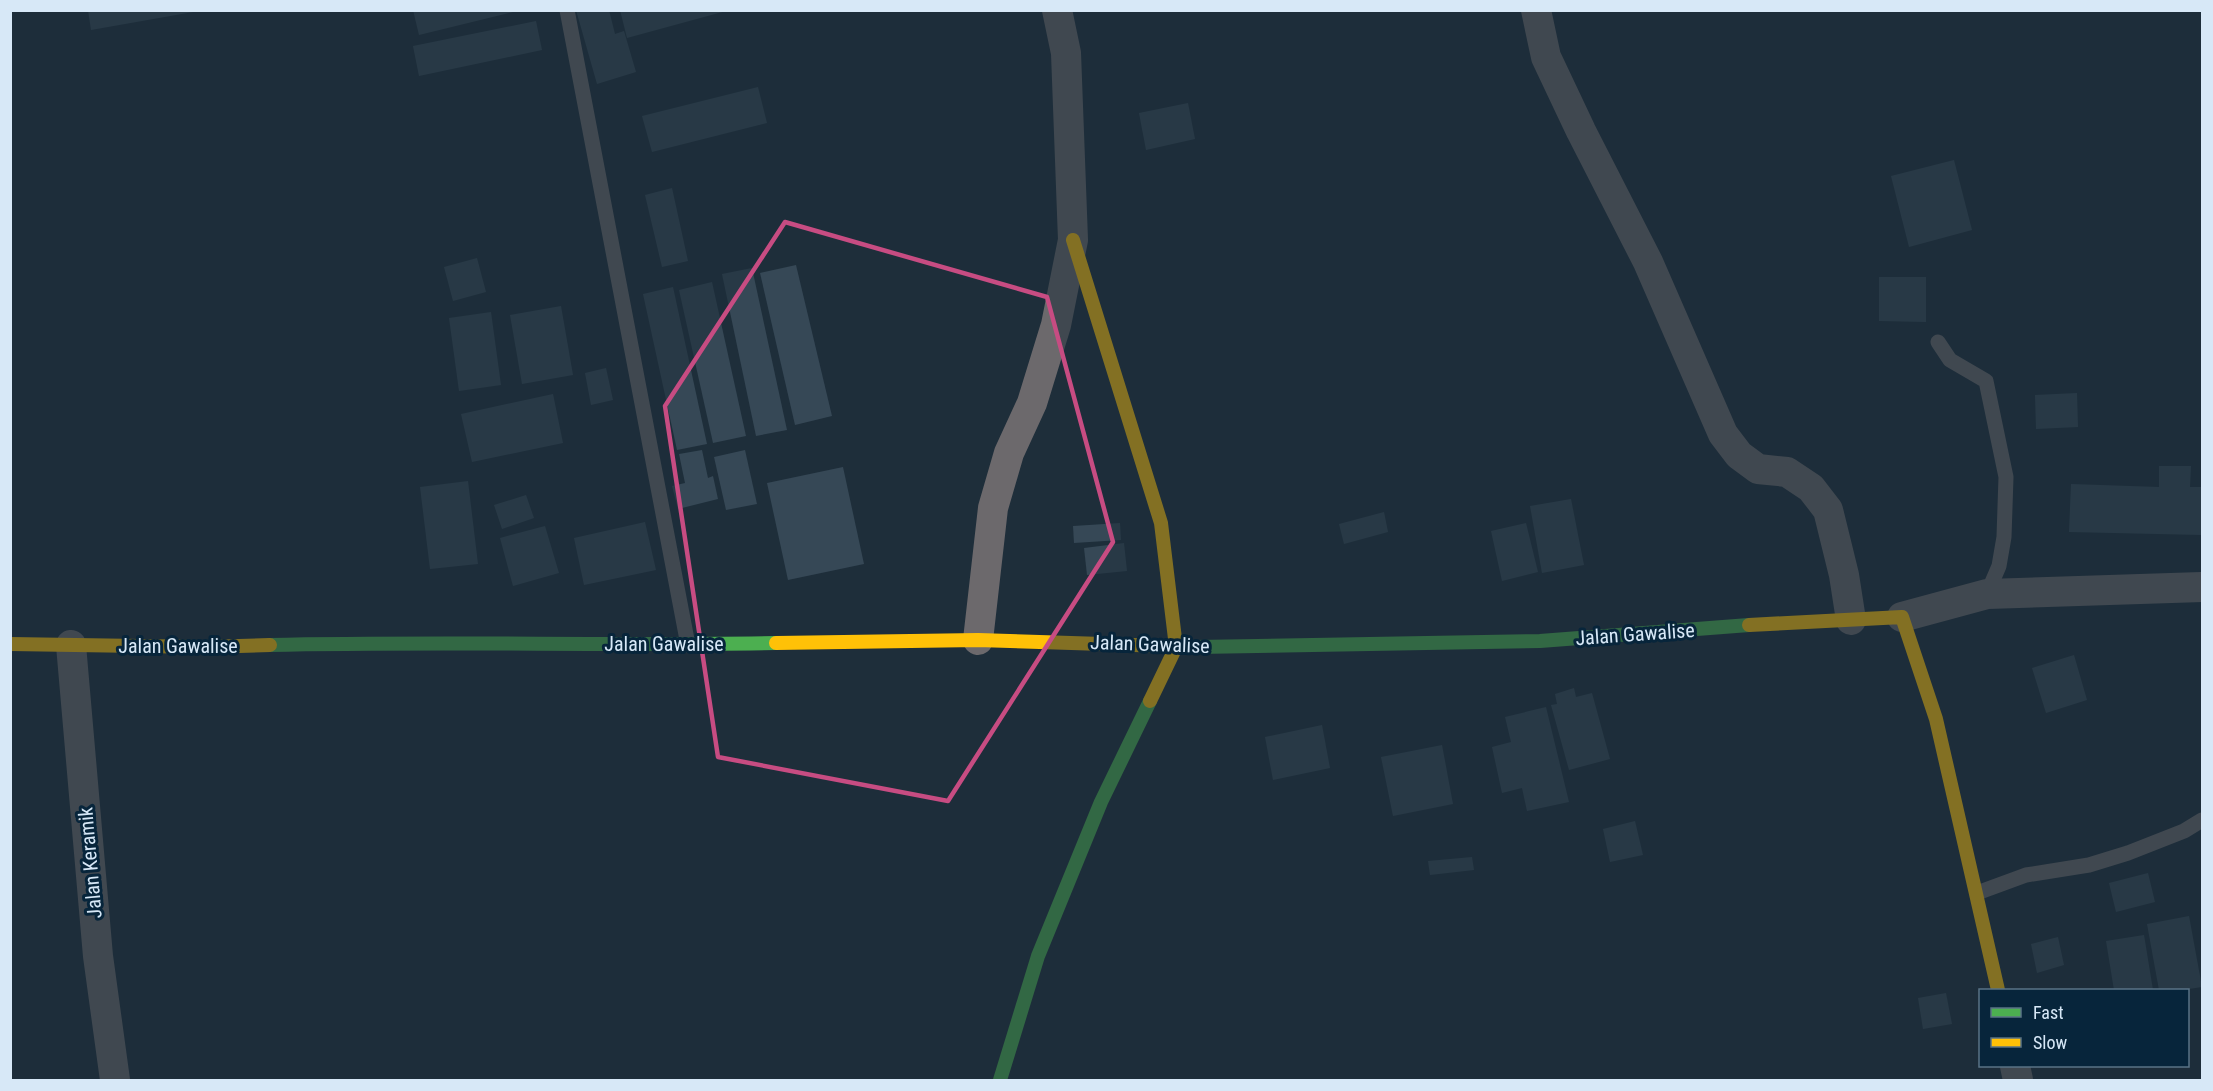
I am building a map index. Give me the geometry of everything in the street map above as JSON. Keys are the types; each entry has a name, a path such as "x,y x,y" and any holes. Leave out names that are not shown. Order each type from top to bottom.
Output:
{"street":[{"path":"978,640 993,508 1009,453 1032,403 1056,325 1073,240 1066,53 1057,10"},
{"path":"1536,10 1546,57 1648,262 1723,434 1739,455 1758,468 1787,472 1811,488 1828,510 1844,575 1851,620"},
{"path":"1000,1080 1038,956 1101,802 1176,647 1167,556 1161,523 1073,240"},
{"path":"1998,989 1936,719 1902,617 1987,594 2202,587"},
{"name":"Jalan Gawalise","path":"10,644 205,647 358,644 688,645 978,640 1176,647 1540,641 1780,623 1902,617"},
{"name":"Jalan Keramik","path":"71,645 98,956 115,1080"}],"lane":[{"path":"567,10 688,645"},
{"path":"1938,342 1950,360 1986,381 2006,477 2004,537 1999,566 1987,594"},
{"path":"1977,893 2026,875 2090,865 2128,853 2184,831 2202,820"}],"highlighted area":[{"path":"785,222 1047,297 1113,542 948,801 718,757 665,406"}],"building":[{"path":"88,10 193,10 193,12 91,30"},
{"path":"413,10 517,10 517,11 419,35"},
{"path":"576,10 609,10 615,34 624,31 636,72 597,84"},
{"path":"620,10 726,10 726,11 627,38"},
{"path":"536,21 542,50 419,76 413,46"},
{"path":"758,87 767,123 652,152 642,116"},
{"path":"1188,103 1195,139 1146,150 1139,113"},
{"path":"1954,160 1972,230 1909,247 1891,176"},
{"path":"672,188 688,261 662,267 645,195"},
{"path":"477,258 486,292 453,301 444,267"},
{"path":"796,265 832,416 795,425 760,273"},
{"path":"752,268 787,430 756,436 722,274"},
{"path":"1879,277 1926,277 1926,322 1879,321"},
{"path":"712,282 746,436 713,443 679,290"},
{"path":"673,287 707,444 677,450 643,294"},
{"path":"561,306 573,375 522,384 510,315"},
{"path":"491,312 501,385 459,391 449,318"},
{"path":"606,368 613,400 591,405 585,373"},
{"path":"2077,393 2078,427 2036,429 2035,395"},
{"path":"553,394 563,443 472,462 461,414"},
{"path":"702,450 708,478 713,476 718,499 678,509 672,486 685,483 679,454"},
{"path":"745,450 757,504 726,510 714,457"},
{"path":"2159,466 2191,466 2190,487 2202,487 2202,535 2069,532 2071,484 2159,487"},
{"path":"843,467 864,564 788,580 767,483"},
{"path":"468,481 478,564 430,569 420,487"},
{"path":"526,495 534,518 502,529 494,505"},
{"path":"1571,499 1584,565 1542,573 1530,506"},
{"path":"1384,512 1388,532 1344,544 1339,524"},
{"path":"645,522 656,570 584,585 574,538"},
{"path":"1120,523 1121,540 1074,543 1073,526"},
{"path":"1526,523 1538,572 1502,581 1491,531"},
{"path":"545,526 559,573 513,586 500,538"},
{"path":"1124,543 1127,571 1087,575 1084,548"},
{"path":"2074,655 2087,700 2046,713 2032,668"},
{"path":"1574,688 1576,697 1592,693 1610,759 1569,770 1551,705 1557,704 1555,694"},
{"path":"1546,707 1569,802 1527,811 1522,788 1502,793 1492,747 1511,742 1505,717"},
{"path":"1322,725 1330,768 1273,780 1265,737"},
{"path":"1442,745 1453,804 1393,816 1381,757"},
{"path":"1635,821 1643,855 1610,862 1603,829"},
{"path":"1472,857 1474,870 1430,875 1428,861"},
{"path":"2148,873 2155,902 2116,912 2109,883"},
{"path":"2189,916 2202,987 2159,989 2147,924"},
{"path":"2144,935 2153,989 2114,989 2106,941"},
{"path":"2058,937 2064,965 2037,973 2031,944"},
{"path":"1946,993 1952,1024 1923,1029 1918,998"}],"traffic: fast":[{"path":"1197,647 1540,641 1749,625"},
{"path":"270,645 776,643"},
{"path":"1000,1080 1038,956 1101,802 1150,701"}],"traffic: slow":[{"path":"1073,240 1161,523 1176,647 1150,701"},
{"path":"1749,625 1902,617 1936,719 1998,989"},
{"path":"776,643 978,640 1197,647"},
{"path":"10,644 205,647 270,645"}]}
